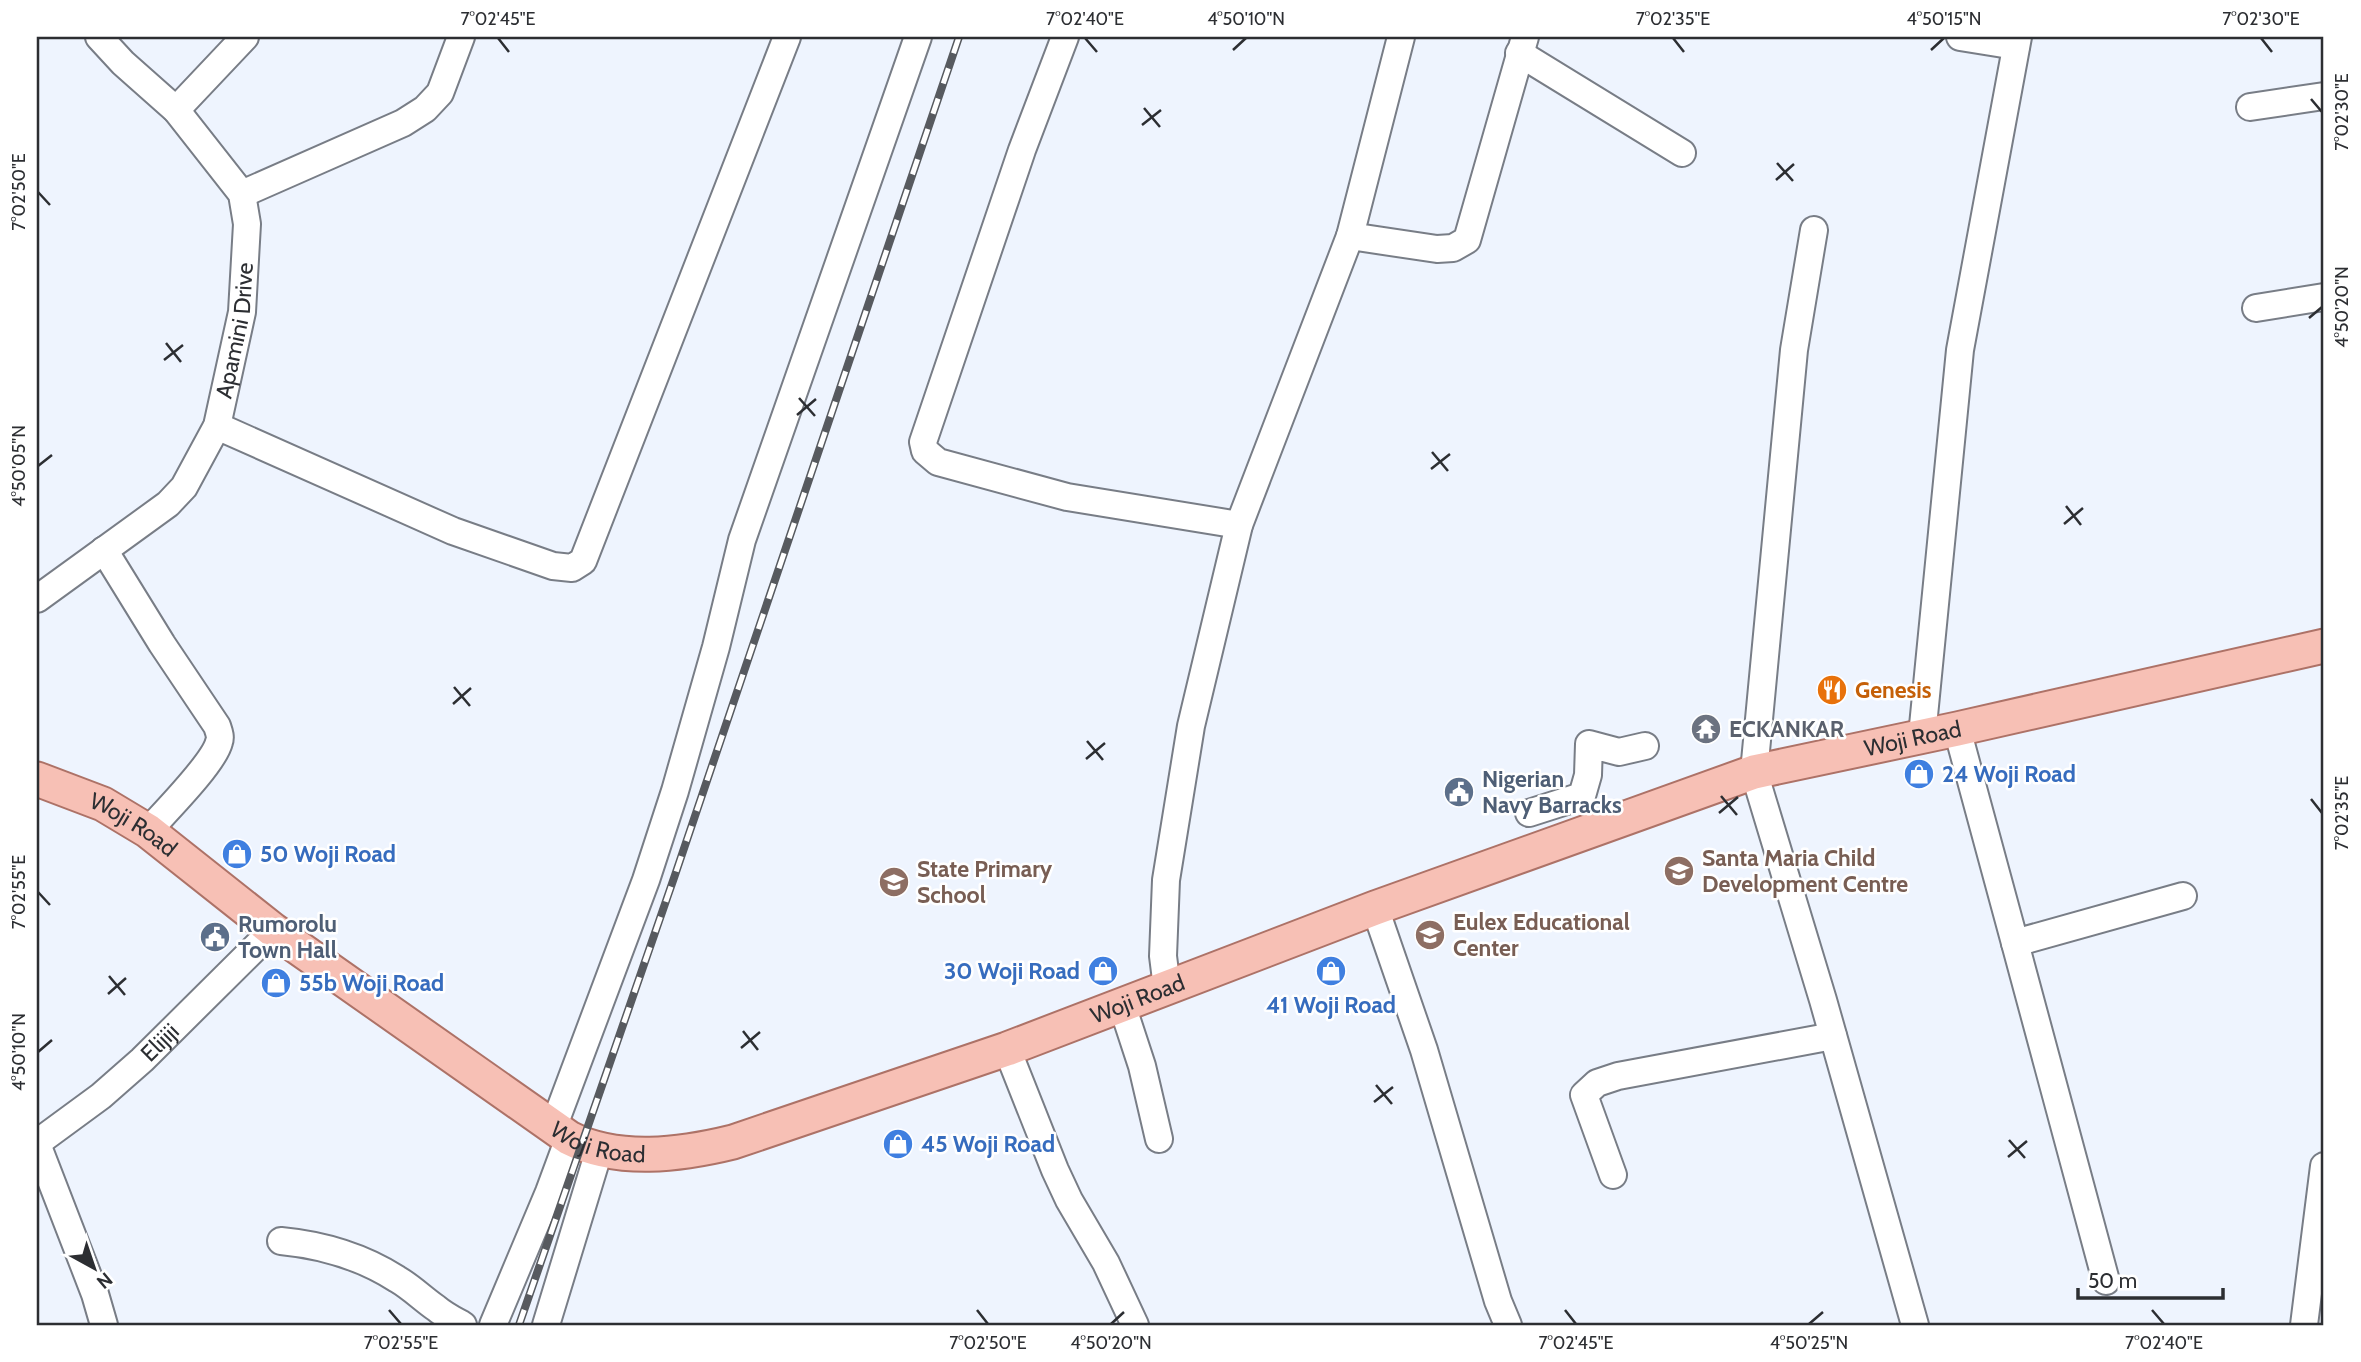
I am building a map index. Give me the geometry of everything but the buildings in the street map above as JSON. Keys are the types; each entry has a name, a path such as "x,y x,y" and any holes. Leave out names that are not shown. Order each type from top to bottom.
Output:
{"main road":[{"name":"Woji Road","path":"37,779 103,804 148,831 273,930 561,1133 599,1151 649,1153 692,1150 733,1142 1007,1049 1375,908 1754,772 2324,646"}],"street":[{"path":"99,37 123,63 176,110 242,194 404,123 425,109 440,93 461,37"},
{"path":"176,110 246,37"},
{"path":"218,426 453,531 553,566 572,568 583,561 787,37"},
{"path":"493,1325 544,1205 561,1133 675,791 709,673 742,540 918,37"},
{"path":"1066,37 1009,188 923,442 925,452 938,462 1067,497 1239,525"},
{"path":"1167,988 1163,956 1166,880 1191,726 1239,525 1350,236 1401,37"},
{"path":"1922,736 1960,350 2017,41 1960,37"},
{"path":"1350,236 1437,249 1453,248 1467,240 1522,45 1682,153"},
{"path":"2250,107 2324,96"},
{"name":"Apamini Drive","path":"37,599 168,504 184,488 218,426 242,312 247,224 242,194"},
{"path":"1814,230 1794,350 1754,772 1915,1325"},
{"path":"2256,308 2324,297"},
{"path":"104,550 217,726 221,739 211,759 148,831"},
{"path":"1957,729 2106,1281"},
{"path":"1529,814 1582,796 1588,775 1589,744 1619,752 1645,746"},
{"path":"2015,943 2183,896"},
{"path":"1375,908 1424,1049 1498,1301 1508,1325"},
{"name":"Elijiji","path":"37,1143 101,1096 142,1059 273,930"},
{"path":"1122,1005 1145,1075 1159,1139"},
{"path":"1613,1175 1584,1095 1597,1083 1618,1076 1833,1036"},
{"path":"1007,1049 1055,1170 1069,1200 1106,1263 1135,1325"},
{"path":"37,1143 94,1294 103,1325"},
{"path":"546,1325 599,1151"},
{"path":"2304,1325 2324,1166"},
{"path":"281,1241 337,1250 364,1262 397,1278 463,1325"}],"railway":[{"path":"519,1325 675,875 959,37"}],"place":[{"name":"Genesis","path":"1832,690"},
{"name":"ECKANKAR","path":"1706,729"},
{"name":"24 Woji Road","path":"1919,774"},
{"name":"Nigerian Navy Barracks","path":"1459,792"},
{"name":"50 Woji Road","path":"237,854"},
{"name":"Santa Maria Child Development Centre","path":"1679,871"},
{"name":"State Primary School","path":"894,882"},
{"name":"Eulex Educational Center","path":"1430,935"},
{"name":"Rumorolu Town Hall","path":"215,937"},
{"name":"30 Woji Road","path":"1103,971"},
{"name":"41 Woji Road","path":"1331,971"},
{"name":"55b Woji Road","path":"276,983"},
{"name":"45 Woji Road","path":"898,1144"}]}
